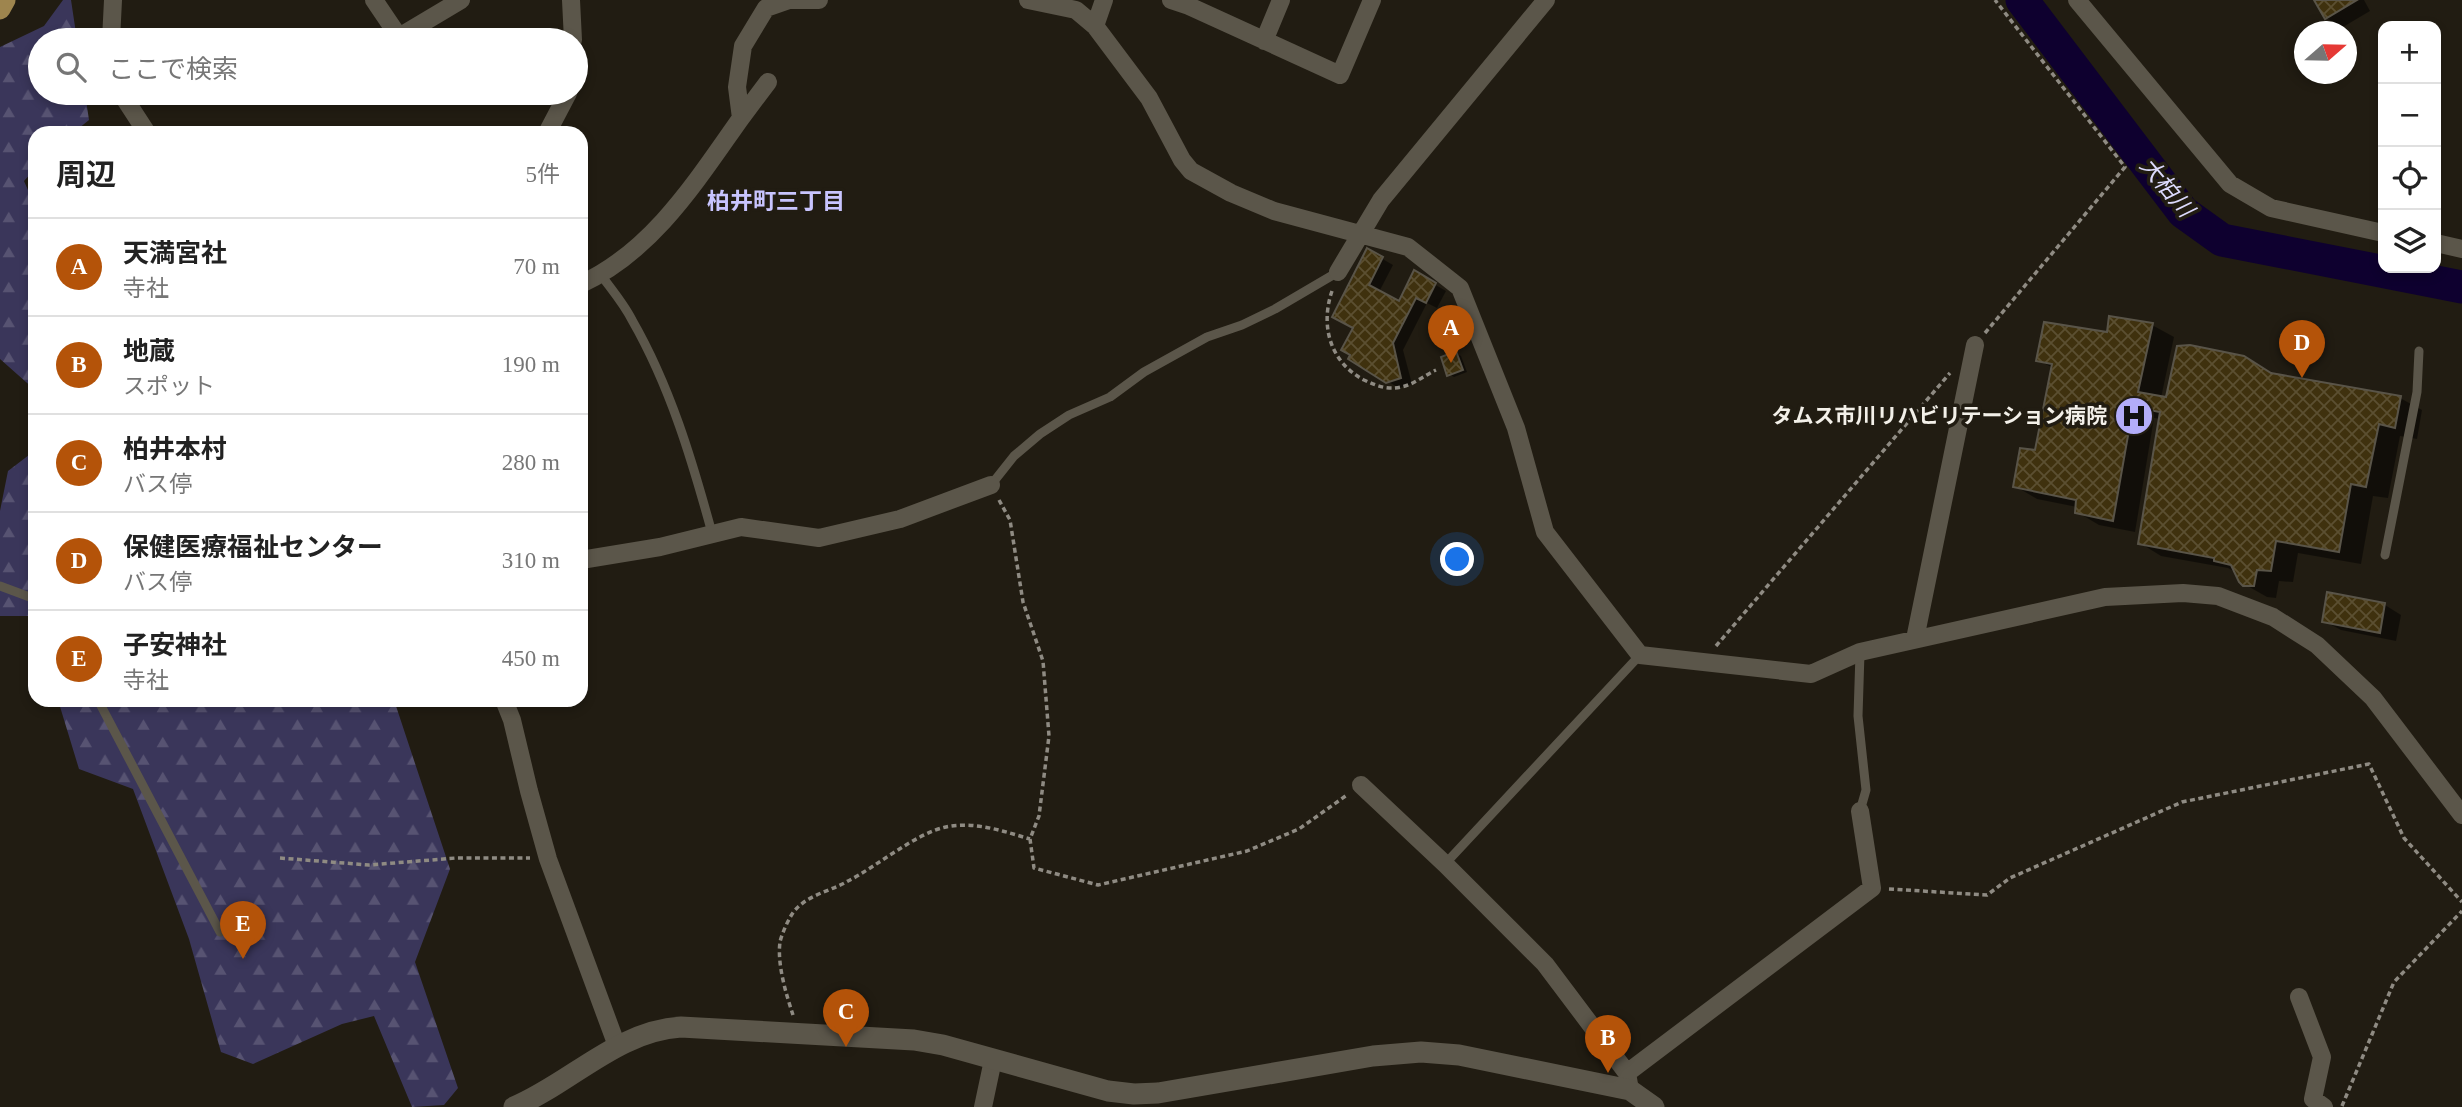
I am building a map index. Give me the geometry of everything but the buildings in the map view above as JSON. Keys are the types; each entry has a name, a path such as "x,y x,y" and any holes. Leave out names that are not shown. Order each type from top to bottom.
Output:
{"main road":[{"path":"0,9 5,0"}],"street":[{"path":"112,28 113,0"},
{"path":"374,0 393,28"},
{"path":"414,28 461,0"},
{"path":"571,0 572,28"},
{"path":"741,118 737,87 743,46 766,8 788,0 819,0"},
{"path":"1028,0 1076,10 1095,26 1149,98 1182,160 1191,171 1231,193 1273,211 1408,247 1460,288 1516,428 1545,532 1640,655 1811,674 1860,652 2105,597 2183,593 2218,596 2273,617 2317,645 2373,698 2462,815"},
{"path":"1095,26 1104,0"},
{"path":"1171,0 1190,3 1264,41 1340,75 1372,0"},
{"path":"1264,41 1281,0"},
{"path":"1338,272 1381,200 1546,0"},
{"path":"2077,0 2230,184 2272,208 2378,232"},
{"path":"588,281 601,275 658,229 768,82"},
{"path":"129,105 142,126"},
{"path":"551,126 562,105"},
{"path":"2441,244 2462,249"},
{"path":"1914,639 1975,345"},
{"path":"588,559 660,547 741,527 819,538 900,519 990,485"},
{"path":"507,707 548,859 617,1046"},
{"path":"1360,785 1445,864 1545,964 1629,1081 1654,1107"},
{"path":"514,1107 534,1099 617,1046 643,1034 671,1028 914,1040 943,1045 1108,1091 1134,1094 1158,1093 1373,1056 1421,1052 1458,1055 1629,1081 1872,888 1860,811"},
{"path":"2299,997 2322,1057 2314,1099 2324,1107"},
{"path":"983,1107 993,1060"}],"lane":[{"path":"990,485 1014,456 1040,433 1069,415 1110,397 1144,372 1207,337 1275,310 1338,272"},
{"path":"601,275 631,317 649,351 692,462 712,533"},
{"path":"2385,555 2417,392 2419,351"},
{"path":"0,586 28,596"},
{"path":"1860,652 1858,716 1866,790 1860,811"},
{"path":"1445,864 1640,655"},
{"path":"102,707 220,932"}],"path":[{"path":"1701,663 2125,167 1995,0"},
{"path":"1338,272 1329,299 1326,326 1331,348 1345,367 1381,388 1403,387 1436,370"},
{"path":"990,485 1010,520 1023,602 1043,661 1049,736 1039,816 1030,839 1034,868 1098,885 1247,850 1299,829 1360,785"},
{"path":"1872,888 1987,895 2010,878 2182,802 2369,764 2404,838 2462,902"},
{"path":"798,1035 783,982 780,943 795,909 812,896 846,883 922,837 944,827 969,825 994,828 1030,839"},
{"path":"280,858 369,865 456,858 548,859"},
{"path":"2342,1107 2394,982 2462,911"}],"green space":[{"path":"63,0 71,0 75,28 40,28"},
{"path":"28,34 28,105 87,105 89,120 82,126 28,126 28,177 24,181 28,190 28,384 0,359 0,47"},
{"path":"28,456 28,616 0,616 0,511 8,471"},
{"path":"60,707 396,707 450,869 415,962 458,1088 444,1105 412,1107 374,1016 342,1024 253,1064 221,1052 189,939 133,789 79,769"}],"waterway":[{"name":"大柏川","path":"2022,0 2183,212 2222,240 2462,287"}],"place":[{"name":"天満宮社","path":"1451,363"},
{"name":"保健医療福祉センター","path":"2302,378"},
{"name":"タムス市川リハビリテーション病院","path":"2134,416"},
{"name":"子安神社","path":"243,959"},
{"name":"柏井本村","path":"846,1047"},
{"name":"地蔵","path":"1608,1073"}],"district":[{"name":"柏井町三丁目","path":"776,201"}]}
